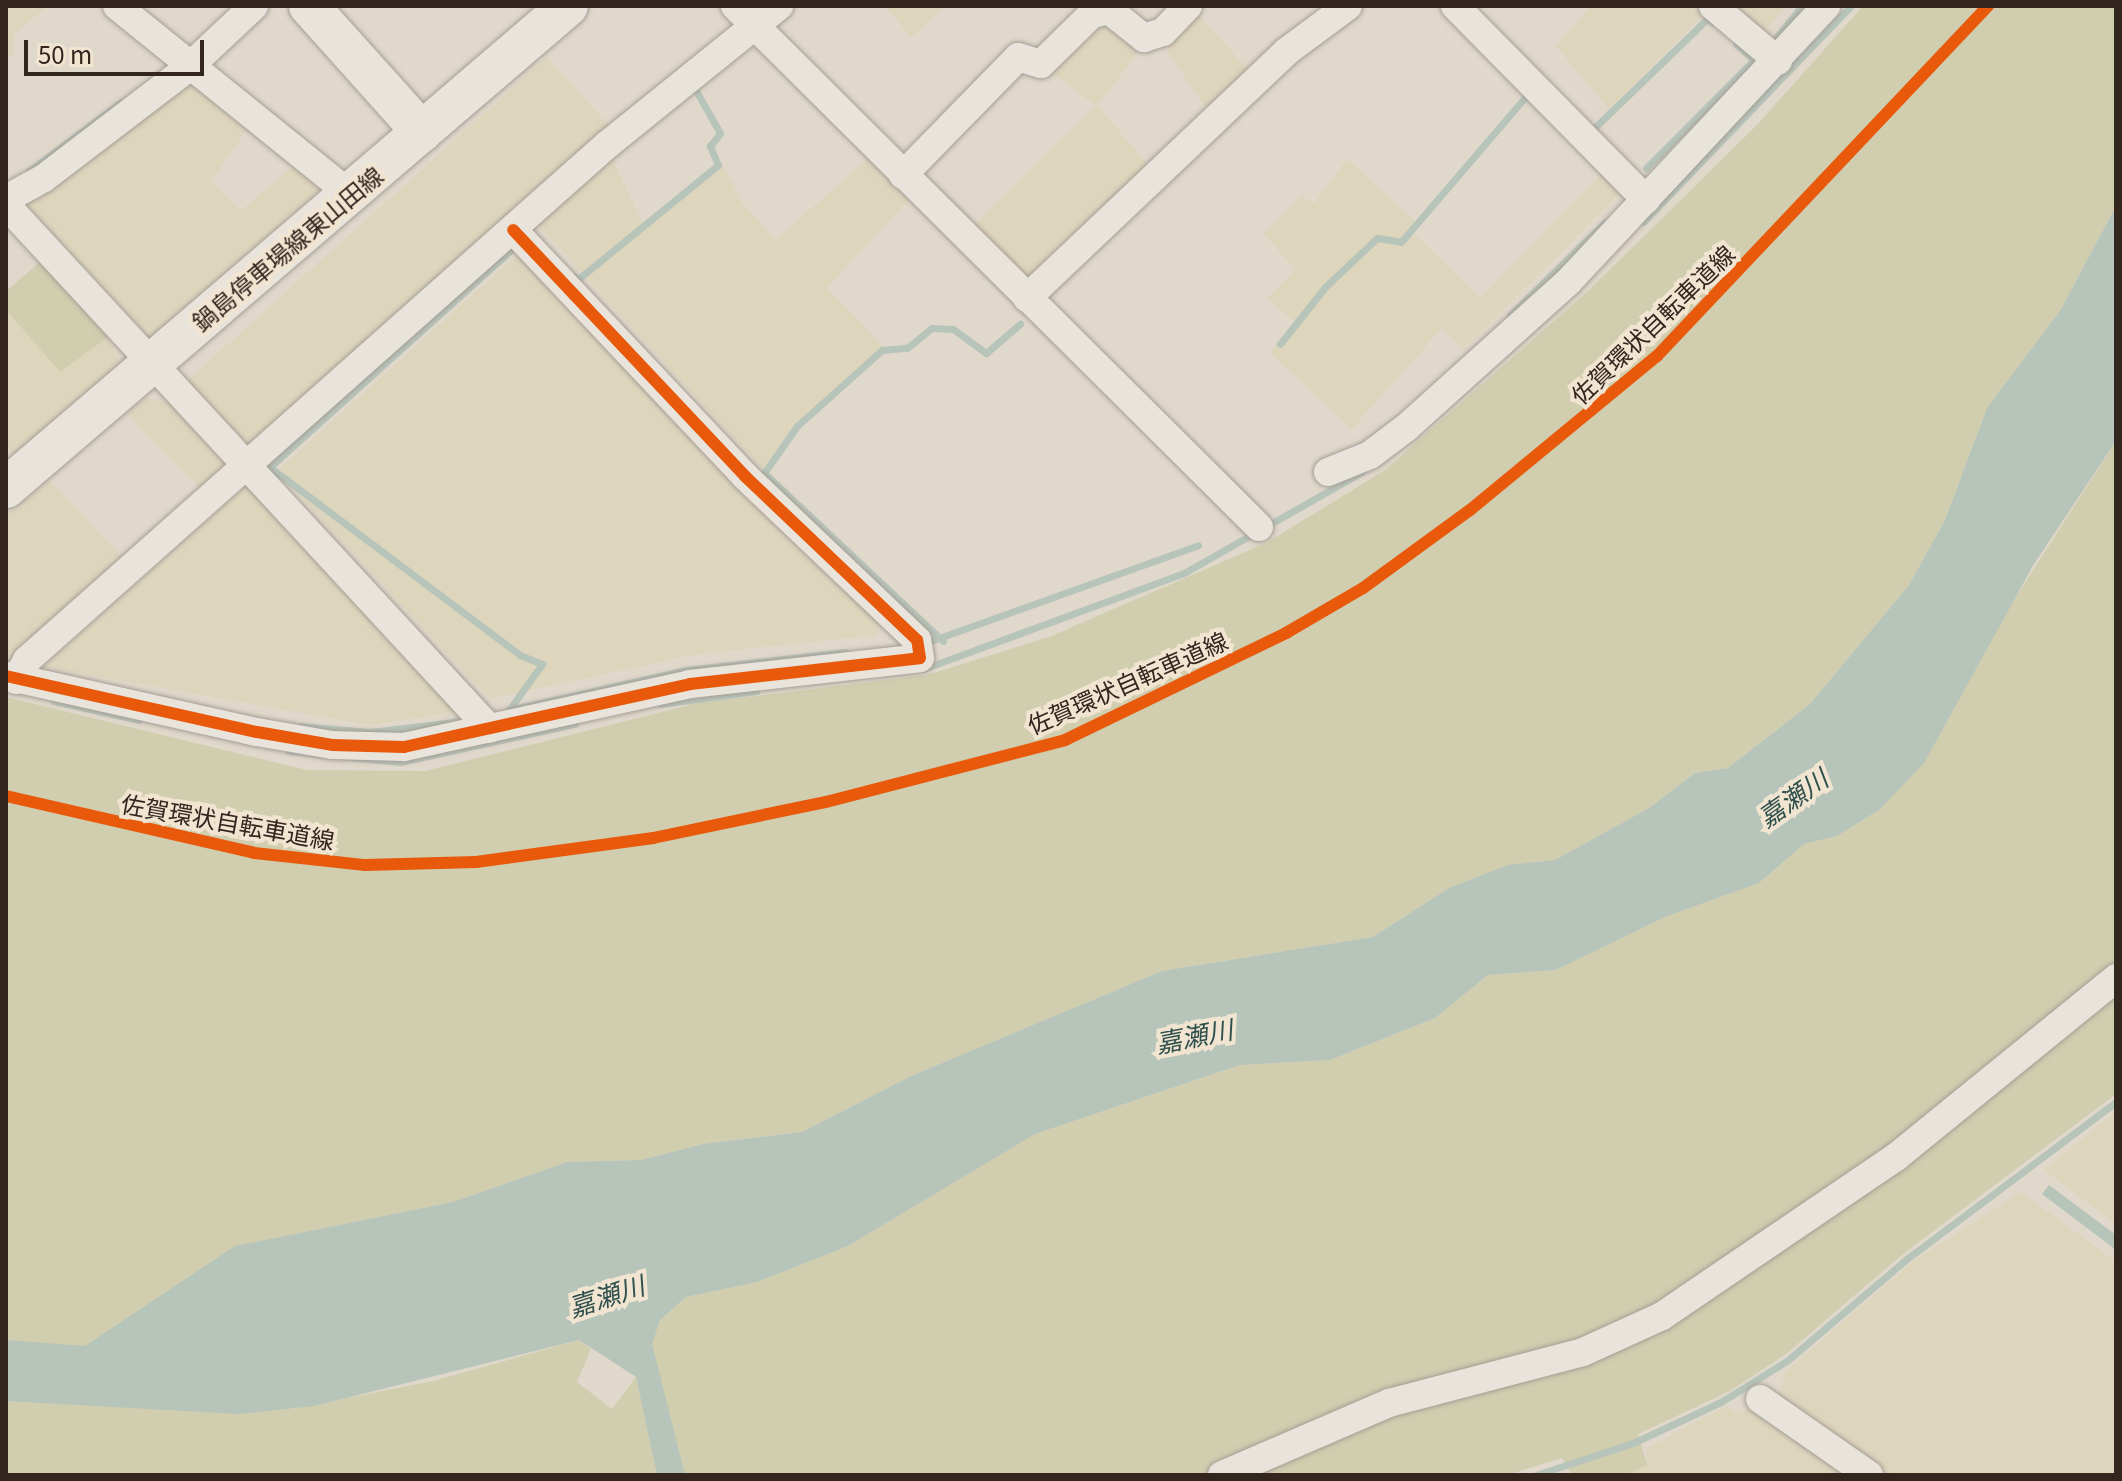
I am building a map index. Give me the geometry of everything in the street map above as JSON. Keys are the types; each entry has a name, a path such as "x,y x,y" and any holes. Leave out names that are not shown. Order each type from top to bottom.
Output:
{"main road":[{"path":"309,6 422,132"},
{"name":"鍋島停車場線東山田線","path":"6,488 568,6"}],"street":[{"path":"117,6 350,194"},
{"path":"254,6 181,60 44,178 6,202 490,729"},
{"path":"17,672 249,468 744,22 779,6"},
{"path":"903,175 1018,57 1041,64 1092,14 1109,10 1144,38 1163,32 1188,6"},
{"path":"1027,298 1286,52 1348,6"},
{"path":"1455,6 1646,200"},
{"path":"1713,6 1778,61"},
{"path":"1328,472 1370,455 1407,427 1568,282 1778,61 1826,6"},
{"path":"744,22 1259,527"},
{"path":"17,672 332,745 404,747 690,684 919,649 745,476 513,230"},
{"path":"1222,1475 1389,1403 1583,1352 1662,1316 1896,1157 2116,978"},
{"path":"1760,1399 1869,1475"}],"shaded area":[{"path":"6,6 47,6 14,35 13,55 6,60"},
{"path":"885,6 945,6 911,37"},
{"path":"1591,6 1692,6 1703,15 1609,109 1556,46"},
{"path":"1725,6 1786,6 1761,37"},
{"path":"1863,6 2116,6 2116,206 2060,311 1987,408 1945,520 1909,585 1810,704 1728,768 1695,773 1649,808 1555,860 1508,865 1449,888 1373,937 1162,971 911,1076 802,1132 703,1144 641,1160 567,1162 453,1202 246,1244 291,1409 433,1381 579,1340 591,1349 577,1382 612,1409 636,1377 657,1475 6,1475 6,697 306,770 426,771 698,703 927,675 1049,637 1268,542 1385,470 1587,292 1758,124"},
{"path":"1191,7 1254,76 1212,117 1168,52 1168,34"},
{"path":"1107,16 1141,48 1097,106 1154,171 1031,291 970,228 1096,106 1047,68"},
{"path":"547,57 612,129 252,453 187,381"},
{"path":"187,76 246,131 211,181 240,211 294,166 325,185 150,338 27,205"},
{"path":"611,156 645,229 723,166 741,201 776,240 870,156 911,197 827,288 886,349 798,429 767,474 537,224"},
{"path":"1347,159 1416,222 1411,231 1480,298 1602,174 1621,192 1463,349 1442,328 1352,429 1270,353 1294,321 1267,298 1296,269 1263,234 1301,196 1314,203"},
{"path":"521,251 878,618 877,635 697,654 490,699 277,471"},
{"path":"41,261 108,337 60,372 6,310 6,291"},
{"path":"6,310 59,371 108,337 120,365 16,458 6,445"},
{"path":"146,398 171,402 234,469 206,494 127,414"},
{"path":"2116,441 2116,1094 1903,1254 1786,1354 1730,1391 1638,1434 1647,1465 1626,1475 1572,1475 1562,1458 1507,1475 685,1475 651,1344 660,1320 686,1297 757,1282 846,1247 1035,1134 1240,1065 1330,1060 1435,1018 1488,975 1556,970 1665,917 1759,883 1804,844 1837,836 1879,810"},
{"path":"50,480 128,564 15,662 6,659 6,515"},
{"path":"249,483 466,711 370,725 44,667"},
{"path":"2116,1111 2116,1224 2044,1170"},
{"path":"2021,1192 2116,1262 2116,1475 1883,1475 1776,1403 1786,1371 1912,1262"},
{"path":"1758,1404 1852,1475 1626,1475 1646,1465 1647,1448 1726,1406 1739,1414"}],"water":[{"name":"嘉瀬川","path":"2116,206 2116,441 2034,564 1924,763 1879,810 1837,836 1804,844 1759,883 1665,917 1556,970 1488,975 1435,1018 1330,1060 1240,1065 1035,1134 846,1247 757,1282 686,1297 660,1320 652,1344 685,1475 657,1475 636,1377 579,1340 314,1406 239,1414 6,1401 6,1340 85,1346 235,1246 453,1202 567,1162 641,1160 703,1144 802,1132 911,1076 1162,971 1373,937 1449,888 1508,865 1555,860 1649,808 1695,773 1728,768 1810,704 1909,585 1945,520 1987,408 2060,311"},
{"path":"2049,1185 2116,1235 2116,1250 2042,1194"}],"waterway":[{"path":"1775,39 1802,6"},
{"path":"1643,222 1851,6"},
{"path":"1589,133 1708,18 1712,22"},
{"path":"1646,168 1754,60 1736,44"},
{"path":"574,276 577,280 718,165 710,146 720,133 694,87"},
{"path":"1280,344 1325,287 1377,238 1401,242 1527,95"},
{"path":"29,171 121,102"},
{"path":"1510,315 1604,223"},
{"path":"509,710 542,664 520,655 270,467 512,249"},
{"path":"943,641 764,473 797,426 882,350 907,348 932,328 953,329 986,353 1020,324"},
{"path":"923,669 1184,573 1362,472"},
{"path":"925,643 1198,545"},
{"path":"509,710 687,670 845,652"},
{"path":"661,704 756,691"},
{"path":"54,701 139,720"},
{"path":"300,726 370,732 463,721"},
{"path":"288,751 400,762 575,724"},
{"path":"1536,1475 1633,1443 1721,1402 1788,1360 1908,1258 2116,1102"}],"cycle path":[{"name":"佐賀環状自転車道線","path":"6,796 254,853 365,865 476,862 653,838 826,802 1065,740 1286,633 1363,588 1470,510 1657,356 1988,6"},
{"path":"6,676 257,732 332,745 404,747 690,684 920,658 917,640 745,476 513,230"}]}
